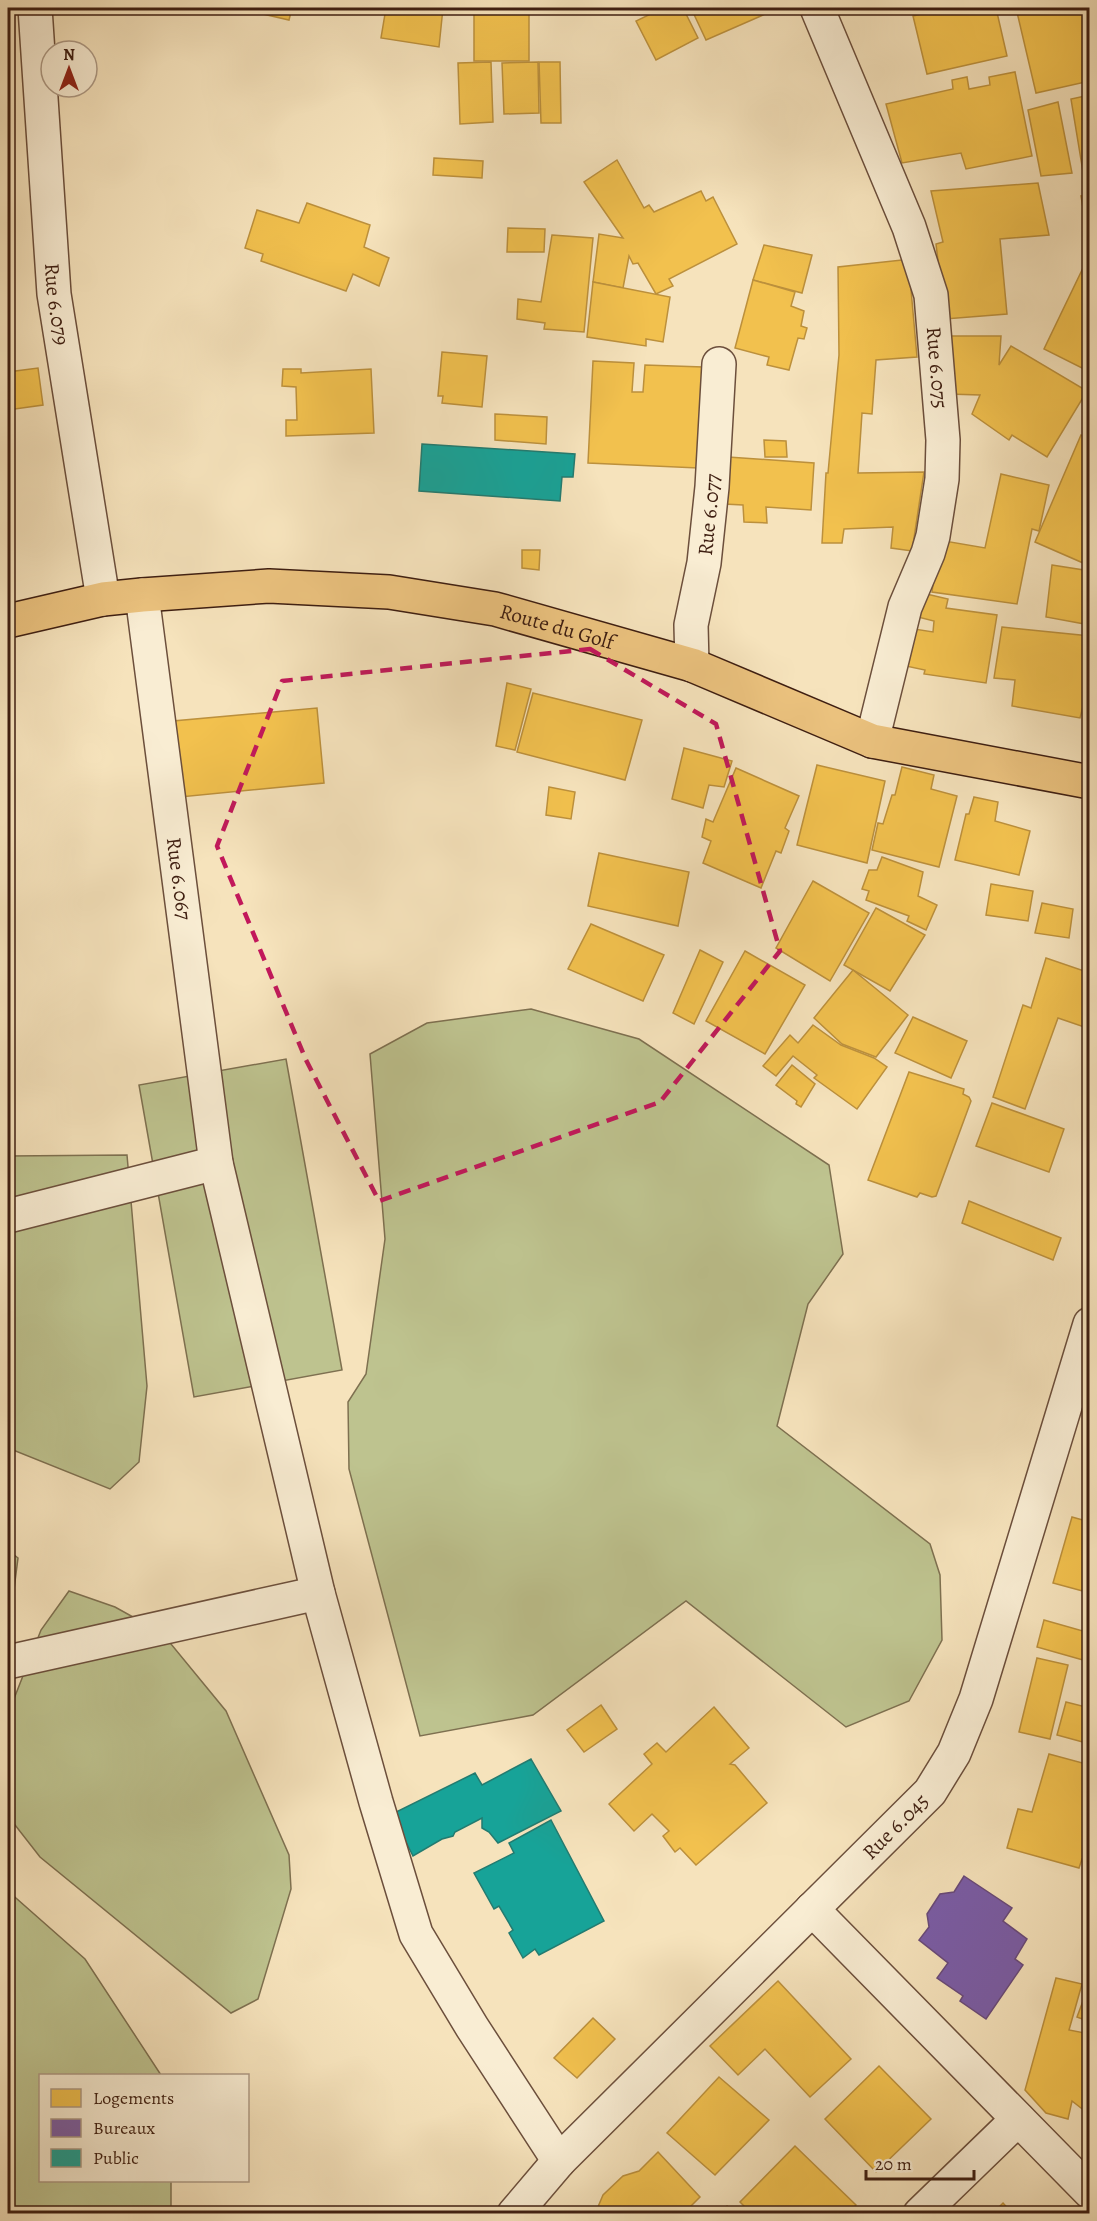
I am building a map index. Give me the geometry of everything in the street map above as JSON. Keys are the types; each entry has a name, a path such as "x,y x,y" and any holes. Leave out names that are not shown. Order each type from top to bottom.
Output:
{"main road":[{"name":"Route du Golf","path":"8,621 103,599 142,595 269,586 390,592 495,609 692,665 872,741 1089,783"}],"street":[{"name":"Rue 6.079","path":"35,8 54,294 103,599"},
{"name":"Rue 6.075","path":"817,8 909,227 931,295 943,440 942,478 933,536 905,607 872,741"},
{"name":"Rue 6.077","path":"692,665 691,625 704,563 712,487 719,364"},
{"name":"Rue 6.067","path":"142,595 216,1163 318,1593 376,1802 416,1934 472,2027 559,2161"},
{"path":"8,1216 216,1163"},
{"name":"Rue 6.045","path":"514,2214 559,2161 930,1792 954,1753 976,1699 1089,1324"},
{"path":"8,1662 318,1593"},
{"path":"812,1909 1089,2192"},
{"path":"920,2214 1018,2119"}],"highlighted area":[{"path":"590,649 716,724 780,951 660,1102 379,1201 306,1060 217,846 282,681"}],"green space":[{"path":"531,1009 639,1039 829,1165 843,1254 808,1304 777,1426 930,1544 940,1575 942,1640 909,1701 846,1727 686,1601 533,1715 420,1736 349,1469 348,1402 366,1374 385,1239 370,1054 427,1023"},
{"path":"286,1059 342,1370 194,1397 139,1085"},
{"path":"127,1155 147,1386 139,1462 110,1489 8,1448 8,1156"},
{"path":"8,1550 18,1558 8,1636"},
{"path":"69,1591 115,1607 162,1633 226,1711 289,1855 291,1889 258,1999 231,2013 40,1857 8,1816 8,1714 41,1630"},
{"path":"8,1891 85,1959 160,2074 39,2074 39,2182 171,2182 171,2213 8,2213"}],"building: Logements":[{"path":"245,8 292,8 289,20 245,10"},
{"path":"386,8 443,8 439,47 381,38"},
{"path":"474,8 529,8 529,61 474,61"},
{"path":"663,8 683,8 698,38 656,60 636,21"},
{"path":"691,8 779,8 706,40"},
{"path":"947,8 996,8 1007,56 927,74 913,16"},
{"path":"1016,8 1090,8 1090,81 1036,93"},
{"path":"491,62 493,122 460,124 458,63"},
{"path":"538,62 539,113 504,114 502,63"},
{"path":"539,62 560,62 561,123 541,123"},
{"path":"1015,72 1032,156 966,169 961,153 902,163 886,104 953,89 952,80 967,77 969,89 990,85 989,77"},
{"path":"1090,95 1090,171 1083,172 1071,99"},
{"path":"1058,102 1072,173 1041,176 1028,110"},
{"path":"434,158 483,161 482,178 433,175"},
{"path":"617,160 644,208 649,205 654,212 701,191 706,201 713,197 737,244 669,279 673,286 656,294 638,263 633,264 629,256 623,288 593,282 599,234 623,238 584,182"},
{"path":"1038,183 1049,235 1000,239 1007,314 945,319 936,244 943,242 931,191"},
{"path":"1090,195 1090,250 1081,196"},
{"path":"307,203 370,225 364,247 389,258 379,286 353,274 346,291 261,261 263,254 245,248 257,210 299,223"},
{"path":"508,228 545,229 544,252 507,252"},
{"path":"552,235 593,238 584,332 544,329 545,323 517,319 518,299 541,302"},
{"path":"764,245 812,255 802,293 753,280"},
{"path":"902,260 909,267 917,357 876,360 872,414 862,413 858,473 924,472 912,551 891,548 893,527 844,529 842,543 822,543 826,473 828,473 839,355 838,267"},
{"path":"1083,268 1090,271 1090,372 1044,349"},
{"path":"753,280 795,292 791,306 804,311 801,326 807,328 804,339 798,338 789,370 767,365 769,357 735,348"},
{"path":"593,282 670,297 663,342 646,339 646,346 587,337"},
{"path":"948,336 1001,336 999,365 1011,346 1087,391 1047,457 1012,435 1009,440 972,414 980,395 948,394"},
{"path":"442,352 487,356 482,407 442,403 443,396 438,396"},
{"path":"593,361 634,363 632,392 643,392 645,365 703,367 698,468 588,463"},
{"path":"38,368 43,405 8,410 8,372"},
{"path":"283,369 301,369 301,373 371,369 374,433 286,436 286,420 297,420 296,387 282,386"},
{"path":"495,414 547,417 546,444 495,440"},
{"path":"1081,435 1090,439 1090,566 1035,542"},
{"path":"764,440 786,441 787,457 765,457"},
{"path":"728,457 814,463 811,510 766,507 767,523 744,522 743,505 724,504"},
{"path":"1001,474 1049,485 1039,531 1032,529 1017,604 932,592 939,540 985,548"},
{"path":"522,550 540,550 539,570 522,568"},
{"path":"1052,565 1090,571 1090,625 1046,617"},
{"path":"918,592 948,599 946,608 997,615 986,683 924,674 925,670 901,665 908,628 933,632 934,621 914,616"},
{"path":"1002,627 1090,636 1090,695 1086,695 1080,718 1012,706 1015,680 994,678"},
{"path":"507,683 531,689 515,750 496,746"},
{"path":"533,693 642,720 625,780 517,752"},
{"path":"317,708 324,783 180,797 173,721"},
{"path":"684,748 732,761 724,787 709,785 703,808 672,799"},
{"path":"817,765 885,781 867,863 797,845"},
{"path":"902,767 934,775 931,789 957,796 939,867 872,850 878,823 883,824 892,795 895,795"},
{"path":"736,768 799,796 785,828 789,831 781,853 776,851 761,888 703,863 711,841 702,837 706,819 713,822"},
{"path":"549,787 575,792 571,819 546,815"},
{"path":"974,797 998,802 995,821 1030,831 1019,875 955,860 966,814 969,814"},
{"path":"599,853 689,872 678,926 588,906"},
{"path":"882,857 923,872 918,896 937,905 926,930 907,921 909,916 866,900 869,891 862,889 869,870 877,870"},
{"path":"813,881 869,913 830,981 776,948"},
{"path":"991,884 1033,891 1028,921 986,915"},
{"path":"1042,903 1073,909 1069,938 1035,933"},
{"path":"876,908 925,935 890,991 844,965"},
{"path":"591,924 664,955 643,1001 568,969"},
{"path":"700,950 723,962 694,1024 673,1013"},
{"path":"745,951 805,985 765,1054 706,1021"},
{"path":"1046,958 1090,973 1090,1029 1058,1018 1025,1109 993,1097 1023,1005 1031,1008"},
{"path":"853,970 908,1015 876,1057 842,1044 814,1018"},
{"path":"913,1017 967,1041 951,1078 895,1053"},
{"path":"813,1025 841,1045 874,1058 887,1067 857,1109 814,1078 817,1075 793,1056 776,1076 763,1066 790,1035 798,1043"},
{"path":"792,1065 815,1084 801,1107 796,1104 797,1101 776,1085"},
{"path":"909,1072 964,1089 963,1094 971,1101 936,1196 932,1197 920,1193 917,1197 868,1180"},
{"path":"992,1103 1064,1129 1049,1172 976,1146"},
{"path":"969,1201 1061,1238 1053,1260 962,1223"},
{"path":"1072,1517 1090,1522 1090,1593 1053,1583"},
{"path":"1044,1620 1090,1633 1090,1662 1037,1647"},
{"path":"1037,1658 1068,1665 1050,1739 1019,1732"},
{"path":"1066,1702 1090,1708 1090,1744 1057,1735"},
{"path":"601,1705 617,1729 584,1752 567,1730"},
{"path":"714,1707 749,1748 730,1764 735,1765 767,1803 696,1865 680,1848 675,1852 663,1836 669,1831 652,1814 634,1831 609,1804 652,1764 644,1754 657,1743 666,1752"},
{"path":"1049,1754 1090,1765 1090,1861 1082,1859 1079,1868 1007,1848 1018,1809 1032,1812"},
{"path":"1056,1978 1082,1984 1069,2030 1090,2034 1090,2115 1072,2101 1068,2119 1046,2113 1025,2090"},
{"path":"778,1981 851,2059 810,2097 765,2049 738,2075 710,2046"},
{"path":"1090,1982 1090,2022 1077,2017"},
{"path":"593,2018 615,2039 577,2078 554,2058"},
{"path":"879,2066 931,2119 876,2172 825,2119"},
{"path":"719,2077 769,2120 715,2175 667,2133"},
{"path":"795,2146 856,2205 847,2214 752,2214 740,2202"},
{"path":"658,2152 700,2197 688,2209 692,2213 595,2214 603,2195 623,2176 639,2171"},
{"path":"1003,2203 1013,2214 992,2214"},
{"path":"727,2206 734,2214 719,2214"}],"building: Bureaux":[{"path":"964,1876 1012,1908 1003,1921 1027,1939 1015,1959 1023,1965 986,2019 960,2001 963,1996 937,1978 948,1963 919,1940 929,1927 927,1914 940,1894 954,1892"}],"building: Public":[{"path":"422,444 575,454 573,477 562,477 560,501 419,491"},
{"path":"531,1759 561,1811 498,1843 489,1832 482,1828 482,1818 413,1856 392,1814 475,1773 482,1785"},
{"path":"551,1820 604,1921 539,1955 535,1949 523,1958 509,1933 513,1930 499,1906 494,1909 474,1873 514,1853 509,1843"}]}
